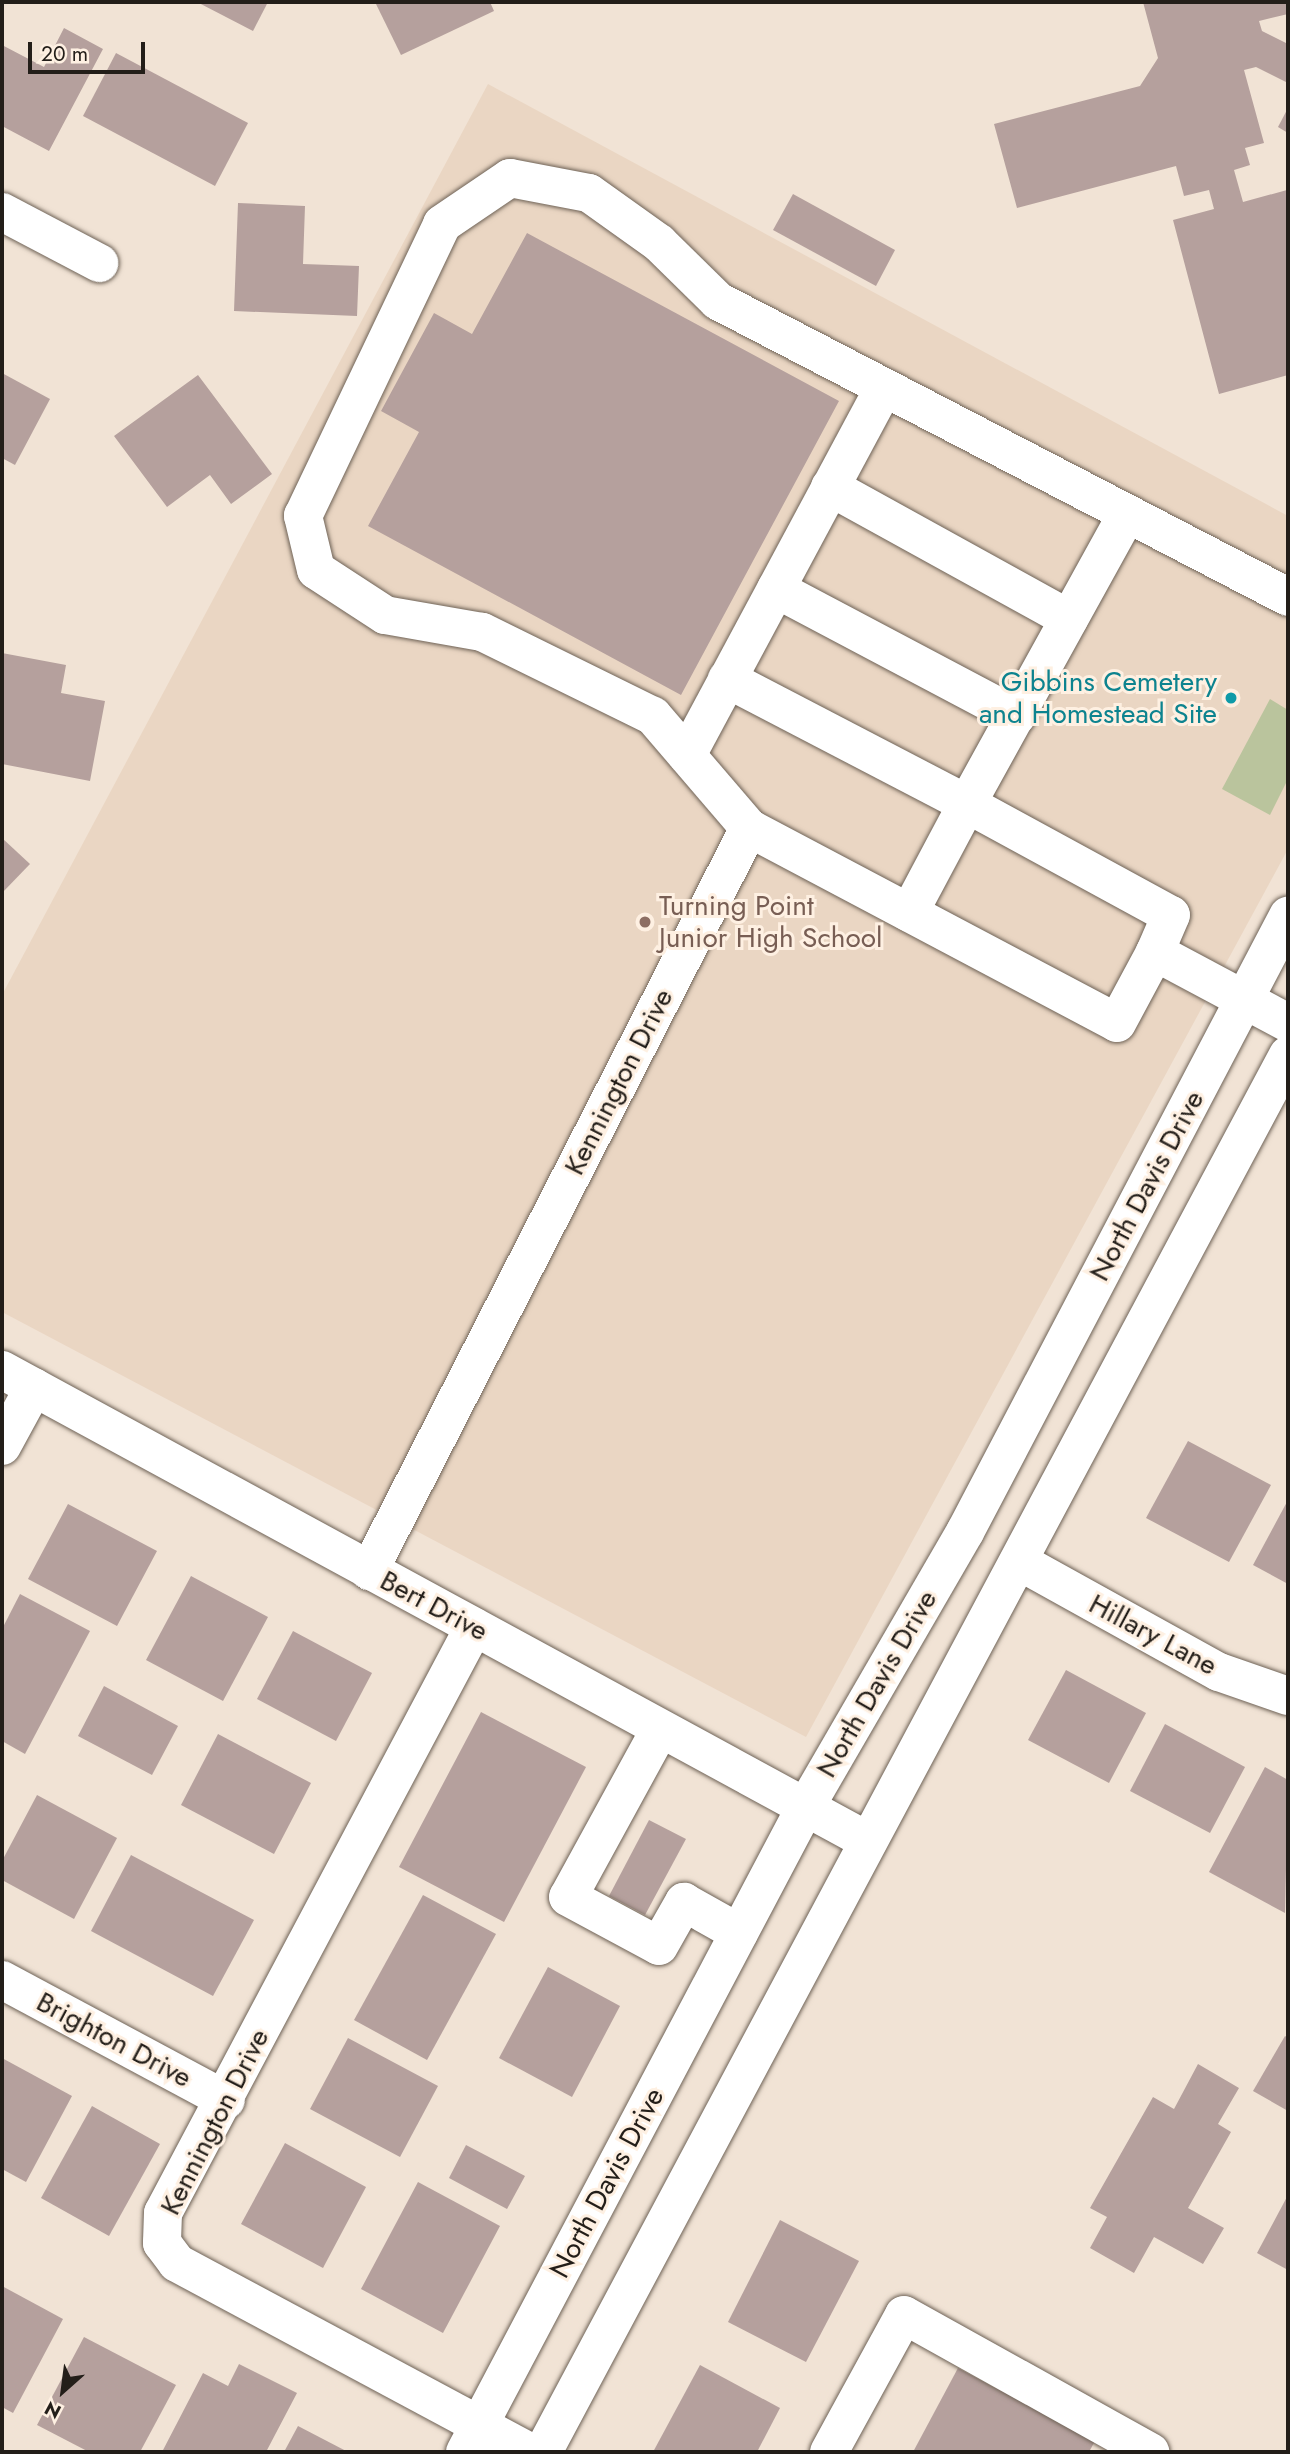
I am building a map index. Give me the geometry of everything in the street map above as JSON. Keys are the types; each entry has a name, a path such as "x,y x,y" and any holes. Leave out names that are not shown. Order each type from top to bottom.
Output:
{"street":[{"path":"727,679 967,804 1171,915 1156,952 1117,1023 750,828 687,755 640,710 482,632 385,615 316,570 303,516 442,224 510,178 589,193 659,243 718,301 1288,597"},
{"path":"2,212 99,263"},
{"path":"687,755 884,387"},
{"path":"830,488 1069,619"},
{"path":"909,913 1127,514"},
{"path":"776,589 1016,716"},
{"name":"Kennington Drive","path":"369,1571 750,828"},
{"name":"North Davis Drive","path":"472,2439 805,1808 965,1532 1288,916"},
{"path":"1156,952 1288,1023"},
{"path":"543,2452 868,1841 1021,1563 1288,1055"},
{"path":"2,1446 18,1378"},
{"name":"Bert Drive","path":"18,1378 659,1731 868,1841"},
{"name":"Hillary Lane","path":"1021,1563 1219,1672 1288,1696"},
{"name":"Kennington Drive","path":"474,1627 226,2100 163,2213 162,2243 177,2263 472,2439 529,2452"},
{"path":"659,1731 568,1897 659,1946 684,1902 739,1933"},
{"name":"Brighton Drive","path":"2,1980 226,2100"},
{"path":"829,2452 904,2315 1150,2452"}],"shaded area":[{"name":"Turning Point Junior High School","path":"488,84 1288,516 1288,849 806,1737 2,1312 2,995"}],"green space":[{"path":"1270,699 1288,710 1288,779 1270,815 1222,789"}],"building":[{"path":"197,2 268,2 253,31"},
{"path":"375,2 490,2 494,11 401,55"},
{"path":"1143,2 1288,2 1288,14 1259,21 1262,31 1288,44 1288,83 1256,67 1244,70 1264,143 1245,148 1250,165 1234,170 1243,202 1287,190 1288,375 1219,394 1173,220 1214,209 1209,190 1184,196 1176,166 1017,208 994,124 1140,86 1158,58"},
{"path":"64,28 103,49 49,151 2,126 2,45 44,67"},
{"path":"116,53 248,123 215,186 83,116"},
{"path":"1288,108 1288,133 1278,127"},
{"path":"793,194 895,250 876,286 773,230"},
{"path":"238,203 305,206 303,264 359,266 357,316 234,311"},
{"path":"527,233 839,401 681,695 368,526 419,432 381,411 434,313 472,334"},
{"path":"2,373 50,399 15,465 2,458"},
{"path":"198,375 272,474 231,504 210,475 167,507 114,436"},
{"path":"2,653 66,665 61,693 105,701 90,781 2,764"},
{"path":"2,838 30,864 2,893"},
{"path":"1188,1441 1271,1485 1229,1562 1146,1518"},
{"path":"1288,1500 1288,1584 1253,1565"},
{"path":"68,1504 157,1551 117,1626 28,1579"},
{"path":"191,1576 268,1617 223,1701 146,1660"},
{"path":"20,1594 90,1631 25,1754 2,1741 2,1629"},
{"path":"293,1631 372,1673 336,1741 257,1699"},
{"path":"1066,1670 1146,1713 1109,1783 1028,1740"},
{"path":"104,1686 178,1726 152,1775 78,1736"},
{"path":"481,1712 586,1767 504,1922 399,1867"},
{"path":"1165,1724 1245,1767 1210,1833 1130,1791"},
{"path":"218,1734 311,1783 274,1854 181,1805"},
{"path":"1265,1767 1288,1780 1285,1913 1209,1872"},
{"path":"37,1795 117,1838 74,1919 2,1880 2,1861"},
{"path":"649,1820 686,1839 645,1915 609,1896"},
{"path":"131,1855 254,1920 213,1996 91,1931"},
{"path":"423,1895 496,1934 427,2060 354,2020"},
{"path":"548,1967 620,2006 572,2097 499,2058"},
{"path":"1285,2036 1288,2038 1288,2111 1253,2091"},
{"path":"348,2038 438,2086 400,2157 310,2109"},
{"path":"2,2058 72,2096 26,2182 2,2169"},
{"path":"1198,2064 1239,2088 1218,2124 1231,2132 1188,2208 1224,2228 1203,2264 1154,2237 1134,2273 1090,2248 1107,2217 1090,2208 1153,2097 1174,2109"},
{"path":"92,2106 160,2144 109,2236 41,2198"},
{"path":"285,2143 366,2187 323,2268 241,2224"},
{"path":"466,2145 525,2176 507,2209 449,2178"},
{"path":"418,2182 500,2226 443,2333 361,2289"},
{"path":"1288,2195 1288,2270 1257,2253"},
{"path":"780,2220 859,2261 806,2362 728,2322"},
{"path":"2,2286 63,2319 13,2413 2,2407"},
{"path":"84,2337 176,2385 140,2452 89,2452 37,2425"},
{"path":"239,2364 297,2393 266,2452 162,2452 203,2373 228,2386"},
{"path":"700,2365 780,2408 757,2452 653,2452"},
{"path":"958,2368 1095,2441 1089,2452 913,2452"},
{"path":"298,2426 348,2452 284,2452"}],"place":[{"name":"Gibbins Cemetery and Homestead Site","path":"1231,698"},
{"name":"Turning Point Junior High School","path":"645,922"}]}
